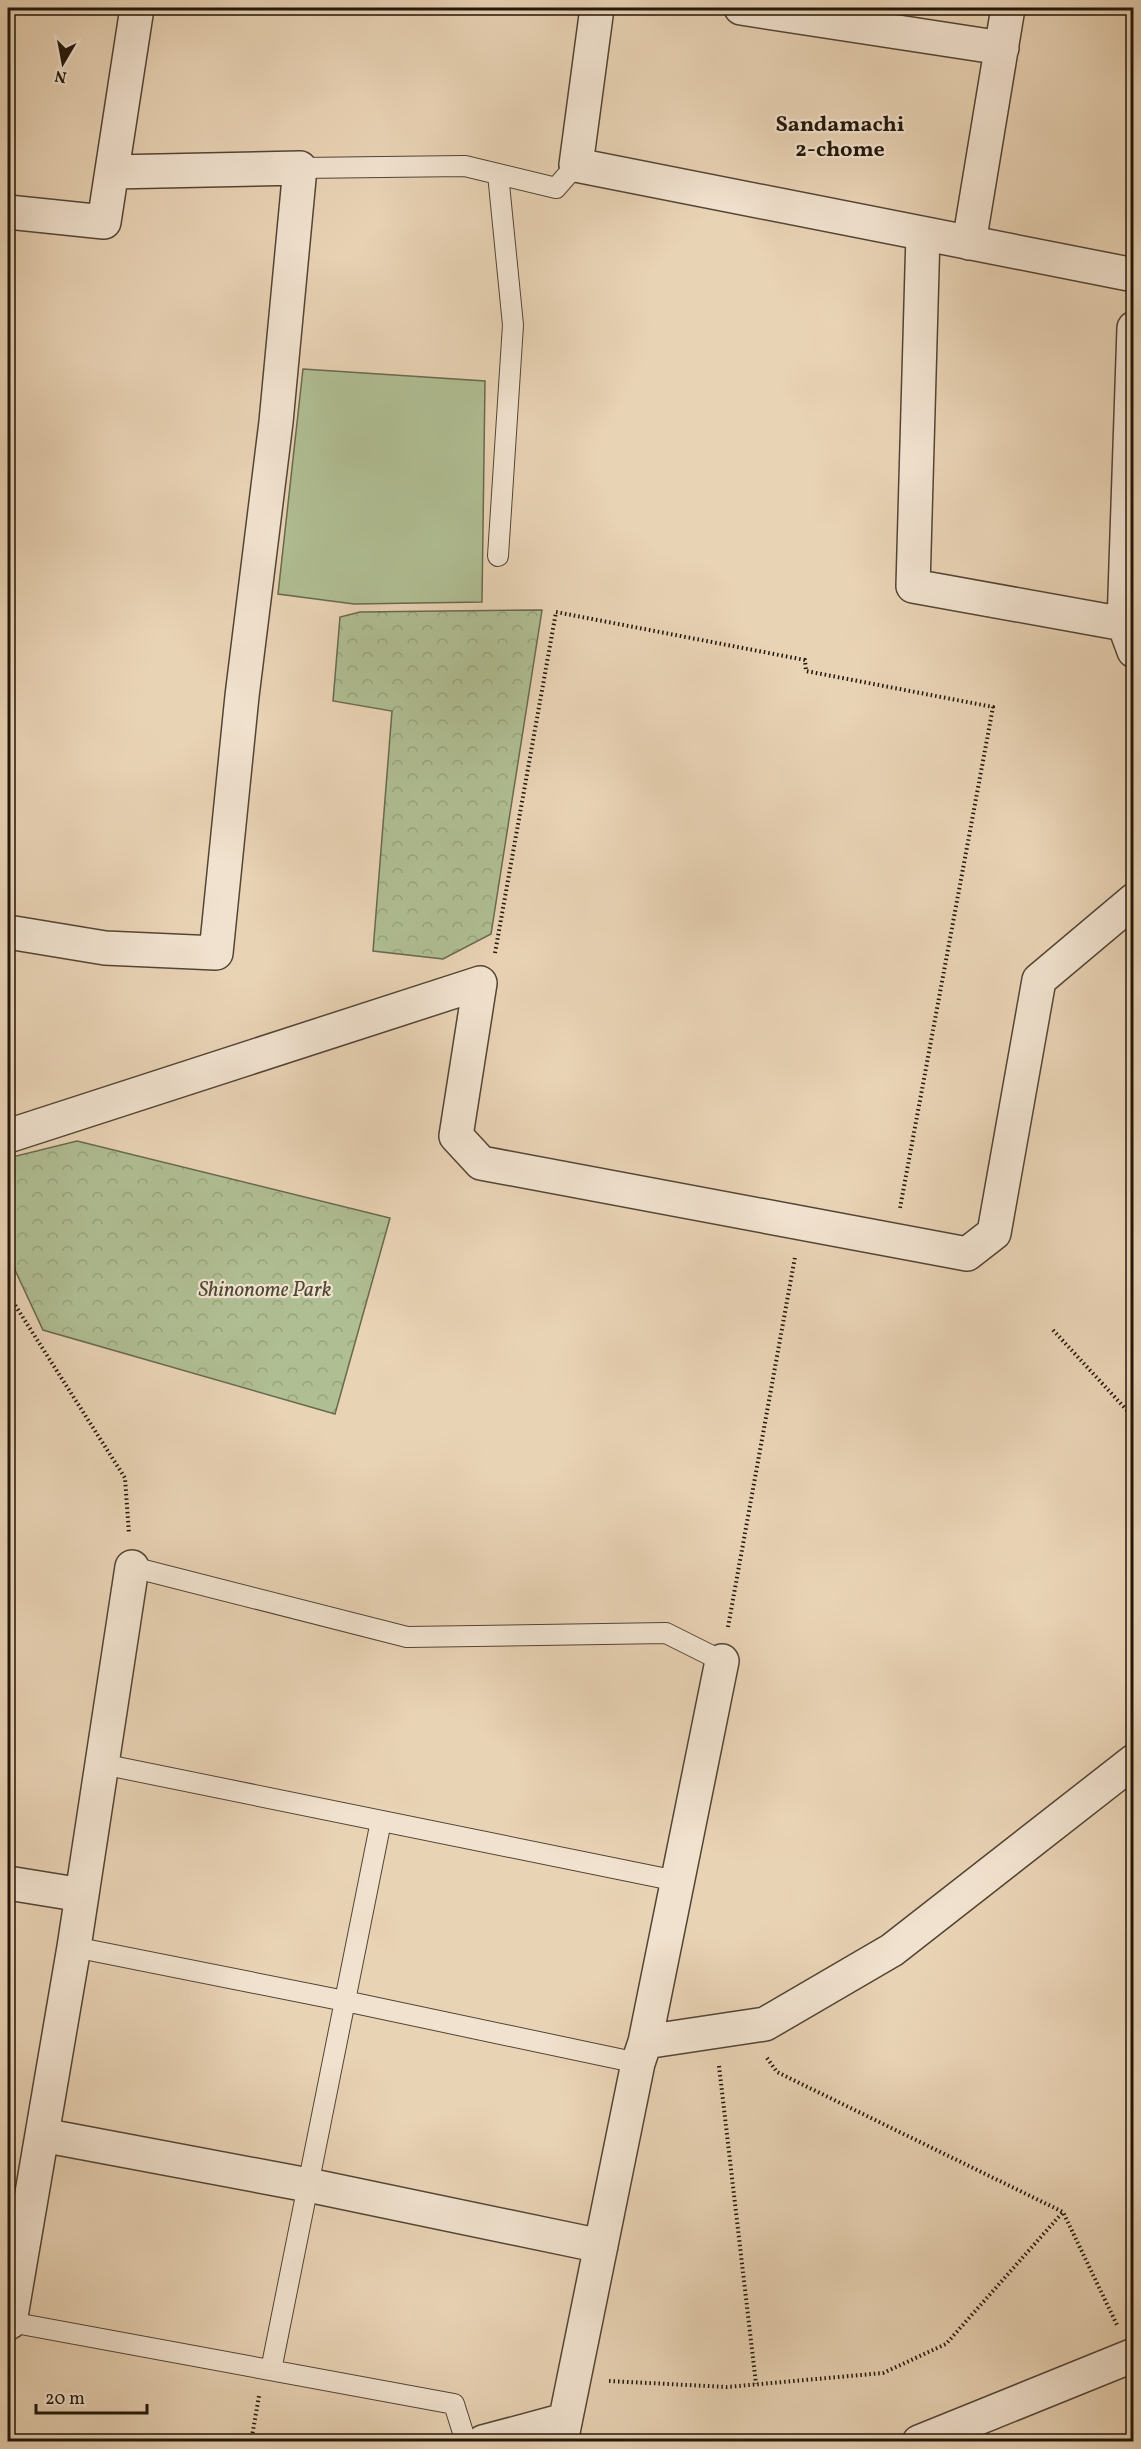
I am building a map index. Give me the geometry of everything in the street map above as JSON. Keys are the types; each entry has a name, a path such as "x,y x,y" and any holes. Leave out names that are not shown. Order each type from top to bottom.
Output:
{"street":[{"path":"8,212 104,222 136,8"},
{"path":"597,8 576,165 1134,275"},
{"path":"741,8 829,14 1002,48"},
{"path":"969,243 1008,8"},
{"path":"8,932 105,948 216,953 242,696 276,422 300,168 112,172"},
{"path":"922,234 913,586 1129,638 1134,328"},
{"path":"8,1137 480,983 456,1136 481,1164 967,1254 994,1233 1039,980 1134,900"},
{"path":"9,2329 74,1947 132,1567"},
{"path":"483,2442 563,2431 722,1661"},
{"path":"642,2053 731,2030 765,2024 892,1950 1134,1761"},
{"path":"8,1883 81,1895"},
{"path":"42,2135 308,2185 601,2246"},
{"path":"919,2442 1132,2355"}],"lane":[{"path":"300,168 465,166 556,188 576,165"},
{"path":"498,174 513,325 498,556"},
{"path":"132,1567 407,1637 666,1633 722,1661"},
{"path":"102,1764 677,1881"},
{"path":"267,2369 308,2185 381,1821"},
{"path":"74,1947 345,2001 642,2053"},
{"path":"9,2329 267,2369 454,2404 466,2442"}],"path":[{"path":"480,983 490,981 556,612 805,660 806,671 993,707 894,1241"},
{"path":"722,1661 801,1224"},
{"path":"8,1294 125,1478 132,1567"},
{"path":"1053,1330 1134,1418"},
{"path":"731,2030 777,2072 1063,2212 1132,2355"},
{"path":"731,2030 756,2384"},
{"path":"574,2379 727,2386 884,2373 946,2344 1063,2212"},
{"path":"251,2442 267,2369"}],"green space":[{"path":"303,369 485,381 482,602 354,604 278,594"},
{"path":"542,610 491,934 443,959 373,951 392,711 333,701 340,617 360,612"},
{"name":"Shinonome Park","path":"77,1141 390,1218 335,1414 43,1330 8,1255 8,1158"}],"district":[{"name":"Sandamachi 2-chome","path":"840,138"}]}
